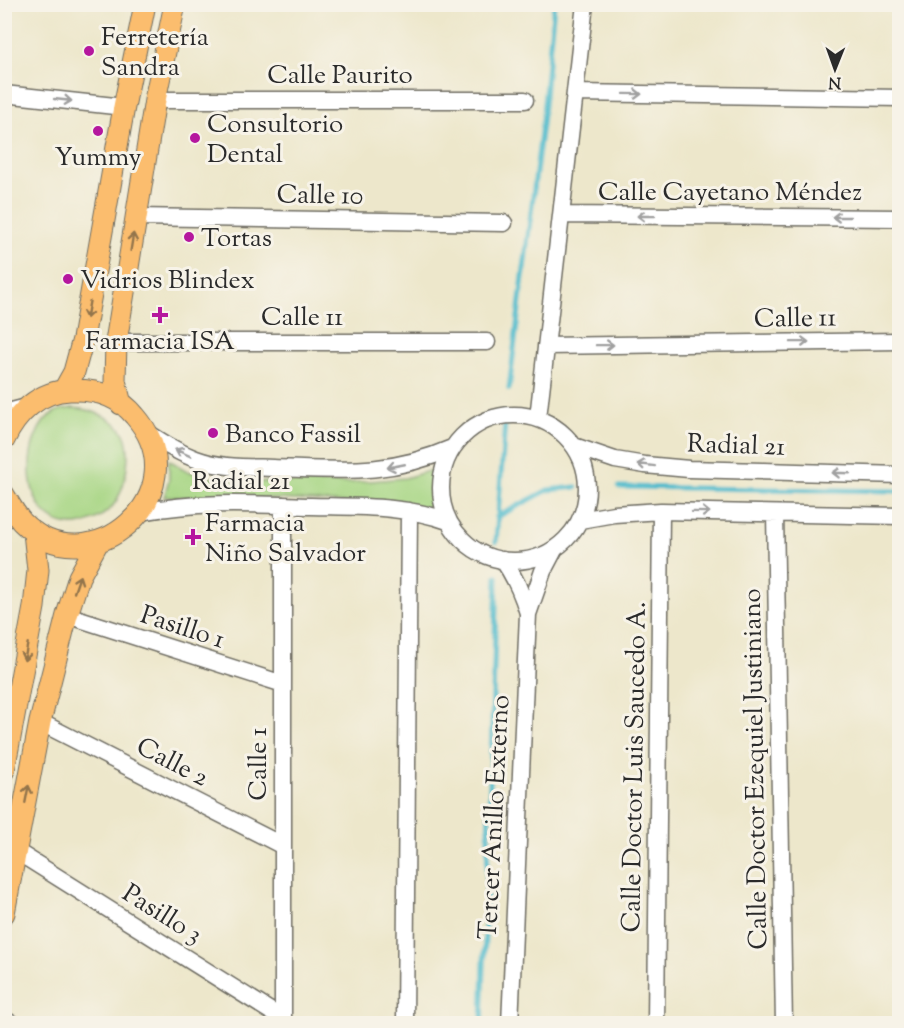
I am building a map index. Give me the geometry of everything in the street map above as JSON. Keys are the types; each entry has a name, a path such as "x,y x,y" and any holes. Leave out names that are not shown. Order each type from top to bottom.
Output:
{"main road":[{"path":"64,390 74,372 83,339 124,107 145,4"},
{"path":"124,107 140,91 147,80 157,43 174,9"},
{"path":"122,404 115,381 117,342 155,100 174,9"},
{"path":"124,107 132,121 135,138 129,195 135,217"},
{"path":"4,440 11,426 27,407 45,396 64,390 85,389 104,394 132,412 148,433 154,453 155,474 150,494 141,512 122,531 98,542 76,544 54,541 34,532 8,509"},
{"path":"4,770 10,713 35,598 38,570 34,532"},
{"path":"4,914 40,722 67,615 79,577 98,542"}],"street":[{"path":"538,418 585,4"},
{"path":"574,93 900,98"},
{"path":"4,94 124,107"},
{"name":"Calle Paurito","path":"155,100 525,100"},
{"name":"Calle Cayetano Méndez","path":"561,215 900,218"},
{"name":"Calle 10","path":"135,217 504,223"},
{"name":"Calle 11","path":"546,346 900,341"},
{"name":"Calle 11","path":"117,342 487,342"},
{"path":"4,413 27,407"},
{"path":"499,416 528,416 538,418 555,427 574,446 586,469 588,495 580,520 569,537 554,550 534,559 514,561 494,559 475,551 459,538 448,521 441,503 440,484 443,465 452,448 472,427 499,416"},
{"name":"Radial 21","path":"148,433 188,456 222,466 340,471 377,470 428,458 452,448"},
{"name":"Radial 21","path":"574,446 615,460 701,470 900,475"},
{"name":"Radial 21","path":"141,512 206,503 283,505 409,510 448,521"},
{"name":"Calle 1","path":"283,505 283,1021"},
{"path":"405,1023 409,510"},
{"path":"580,520 614,513 661,511 900,516"},
{"name":"Calle Doctor Luis Saucedo A.","path":"656,1023 661,511"},
{"name":"Calle Doctor Ezequiel Justiniano","path":"775,514 784,1023"},
{"name":"Tercer Anillo Externo","path":"510,1023 528,614 538,581 554,550"},
{"name":"Tercer Anillo Externo","path":"503,560 515,577 528,614"},
{"name":"Pasillo 1","path":"67,615 283,684"},
{"name":"Calle 2","path":"40,722 283,846"},
{"name":"Pasillo 3","path":"16,850 283,1021"},
{"path":"4,1019 12,1023"}],"green space":[{"path":"73,408 101,415 115,423 127,442 128,461 121,492 112,507 93,520 71,525 54,520 41,508 33,492 30,474 35,437 43,422 57,411"},
{"path":"169,460 187,471 223,481 348,483 405,478 432,470 433,508 244,497 164,497 169,479"}],"waterway":[{"path":"509,389 542,124 554,4"},
{"path":"496,542 505,423"},
{"path":"497,517 548,490 576,487"},
{"path":"619,487 900,491"},
{"path":"482,1024 497,576"}],"place":[{"name":"Ferretería Sandra","path":"89,51"},
{"name":"Yummy","path":"98,131"},
{"name":"Consultorio Dental","path":"195,138"},
{"name":"Tortas","path":"189,237"},
{"name":"Vidrios Blindex","path":"68,279"},
{"name":"Farmacia ISA","path":"160,315"},
{"name":"Banco Fassil","path":"213,433"},
{"name":"Farmacia Niño Salvador","path":"193,537"}]}
